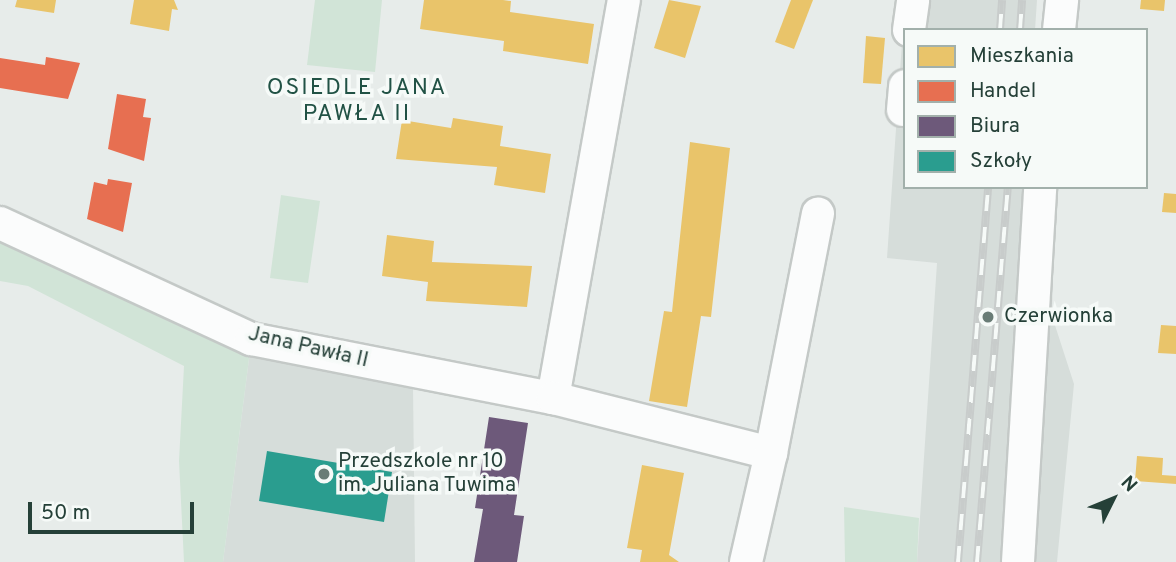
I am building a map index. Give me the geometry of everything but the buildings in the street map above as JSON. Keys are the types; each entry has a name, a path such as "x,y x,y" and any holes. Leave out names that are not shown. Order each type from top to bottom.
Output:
{"street":[{"path":"552,398 624,0"},
{"path":"909,28 913,0"},
{"path":"1059,28 1062,0"},
{"path":"1018,562 1040,189"},
{"path":"746,562 771,453 818,214"},
{"name":"Jana Pawła II","path":"0,223 251,339 552,398 771,453"}],"shaded area":[{"path":"905,0 1037,0 1035,28 903,28"},
{"path":"903,29 903,189 1055,189 1052,316 1074,384 1057,562 917,562 937,263 887,258"},
{"name":"Przedszkole nr 10 im. Juliana Tuwima","path":"250,351 413,386 415,562 223,562"}],"green space":[{"path":"315,0 382,0 375,72 307,65"},
{"path":"281,195 320,201 308,283 270,278"},
{"path":"0,238 250,351 223,562 184,562 179,461 184,366 28,286 0,281"},
{"path":"844,507 919,518 917,562 845,562"}],"railway":[{"path":"1000,28 1002,0"},
{"path":"1020,28 1022,0"},
{"path":"958,562 988,189"},
{"path":"977,562 1008,189"}],"place":[{"name":"Czerwionka","path":"988,317"},
{"name":"Przedszkole nr 10 im. Juliana Tuwima","path":"324,474"}],"district":[{"name":"OSIEDLE JANA PAWŁA II","path":"357,102"}]}
